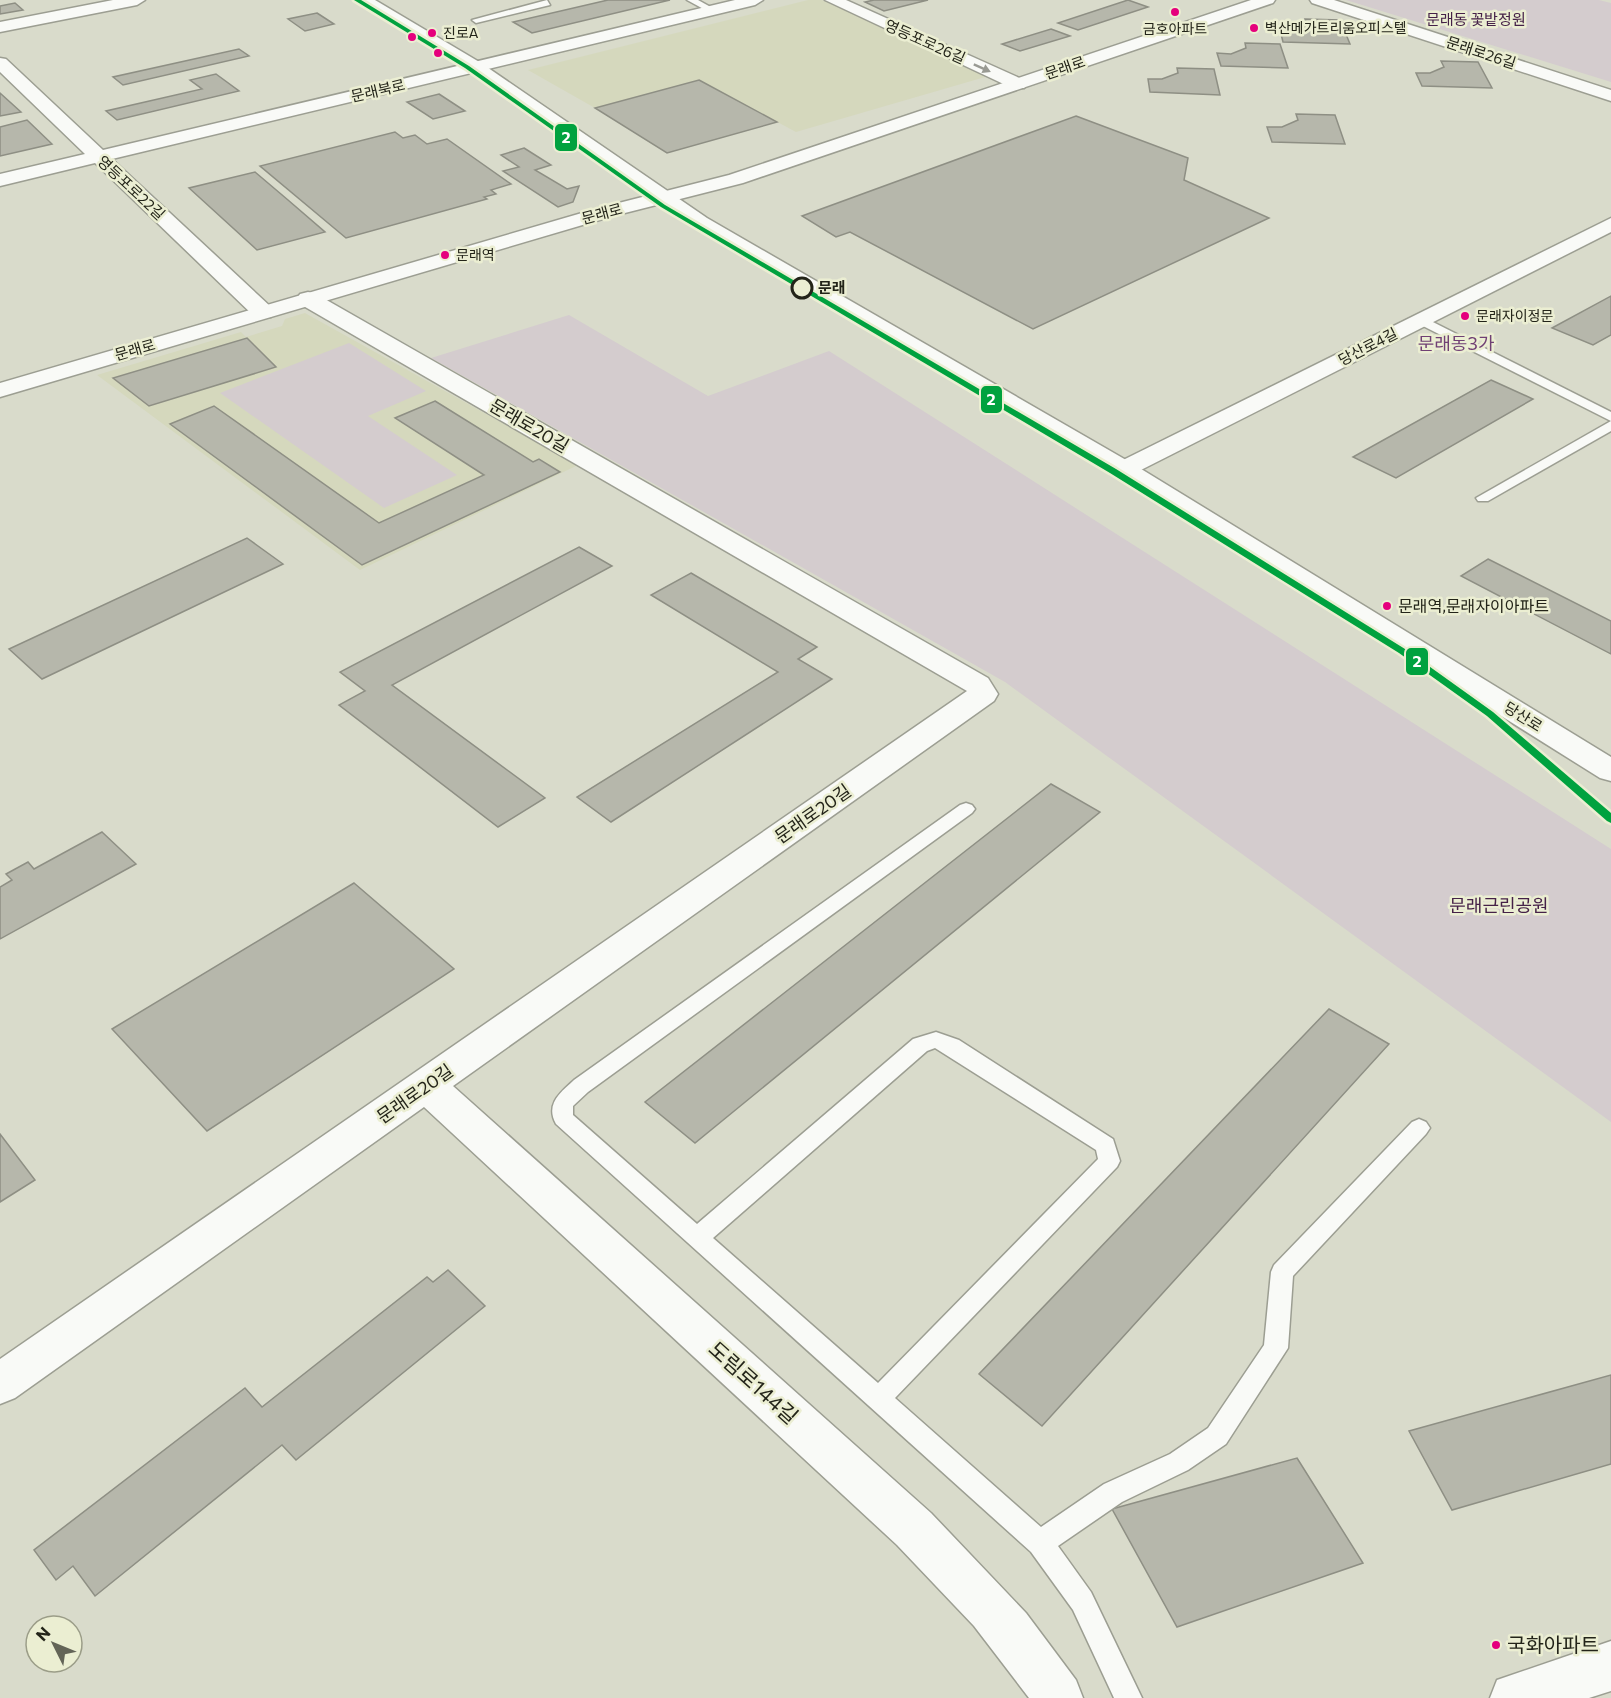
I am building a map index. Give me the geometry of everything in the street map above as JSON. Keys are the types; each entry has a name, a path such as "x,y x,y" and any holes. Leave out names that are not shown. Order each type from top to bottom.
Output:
{"street":[{"path":"0,27 137,0"},
{"name":"당산로","path":"364,0 475,67 662,198 799,281 1124,469 1611,771"},
{"name":"문래북로","path":"0,180 755,0"},
{"name":"영등포로26길","path":"833,0 1018,84"},
{"name":"문래로","path":"0,390 308,299 736,179 1267,0"},
{"name":"문래로26길","path":"1318,0 1611,96"},
{"name":"영등포로22길","path":"0,63 263,312"},
{"name":"당산로4길","path":"1124,469 1611,224"},
{"name":"문래로20길","path":"0,1384 428,1086 983,694 978,685 308,299"},
{"name":"도림로144길","path":"428,1086 922,1537 977,1591 1035,1660 1058,1698"},
{"path":"1515,1698 1611,1666"}],"lane":[{"path":"476,20 560,0"},
{"path":"691,0 712,10"},
{"path":"1421,320 1605,414 1611,403"},
{"path":"1483,498 1611,425"},
{"path":"966,809 581,1086 562,1103 563,1118 1040,1543 1082,1601 1128,1698"},
{"path":"697,1238 920,1045 936,1040 952,1046 1105,1145 1108,1161 878,1399"},
{"path":"1040,1543 1113,1492 1179,1462 1217,1436 1276,1348 1282,1272 1419,1128"}],"shaded area":[{"path":"808,0 822,0 992,75 796,132 699,80 595,108 528,70"},
{"path":"305,313 578,465 360,570 97,375 241,332 246,337 282,326 285,319"}],"green space":[{"name":"문래동 꽃밭정원","path":"1346,0 1599,0 1611,3 1611,82"},
{"name":"문래근린공원","path":"569,315 708,396 829,351 1611,849 1611,1122 1005,682 431,358"},
{"path":"349,343 426,391 368,416 457,475 384,508 220,393"}],"building":[{"path":"608,0 670,0 532,33 513,22"},
{"path":"928,0 884,11 865,2"},
{"path":"1128,0 1148,7 1078,30 1058,23"},
{"path":"15,3 23,10 0,14 0,6"},
{"path":"317,13 334,24 305,31 288,19"},
{"path":"1305,19 1340,20 1350,44 1283,42 1280,30 1293,30 1307,25"},
{"path":"1051,29 1070,36 1020,51 1002,44"},
{"path":"1245,43 1280,44 1288,68 1221,66 1217,53 1231,54 1246,48"},
{"path":"239,49 249,56 123,85 113,77"},
{"path":"1441,61 1478,62 1492,88 1422,86 1416,73 1430,73 1444,67"},
{"path":"1177,68 1214,69 1220,95 1150,92 1148,79 1162,79 1178,73"},
{"path":"216,74 239,91 117,120 106,111 202,89 190,80"},
{"path":"699,80 777,122 667,153 595,108"},
{"path":"0,93 21,112 0,116"},
{"path":"439,94 465,111 433,119 407,102"},
{"path":"1296,114 1335,115 1345,144 1272,142 1267,127 1282,127 1298,120"},
{"path":"1076,116 1188,158 1184,180 1269,218 1033,329 850,232 836,237 802,216"},
{"path":"27,120 52,144 0,156 0,127"},
{"path":"395,132 403,138 415,135 427,144 447,139 511,184 491,190 496,194 484,197 487,199 346,238 260,166"},
{"path":"524,148 551,165 535,170 567,189 579,186 573,202 558,207 503,171 519,167 501,155"},
{"path":"255,172 325,232 257,250 189,188"},
{"path":"1611,296 1611,335 1593,345 1552,328"},
{"path":"247,338 276,367 149,406 113,378"},
{"path":"1491,380 1533,399 1396,478 1353,457"},
{"path":"435,401 533,462 539,459 560,472 362,565 170,424 214,406 379,523 484,475 395,418"},
{"path":"247,538 283,564 42,679 9,649"},
{"path":"579,547 612,566 392,685 545,798 498,827 339,705 365,691 340,672"},
{"path":"1488,559 1611,621 1611,654 1461,576"},
{"path":"691,573 817,647 798,659 832,679 611,822 577,797 778,672 651,595"},
{"path":"1051,784 1100,812 695,1143 645,1102"},
{"path":"102,832 136,864 0,939 0,887 12,880 6,874 28,862 34,869"},
{"path":"354,883 454,969 207,1131 112,1029"},
{"path":"1329,1009 1389,1044 1042,1426 979,1374"},
{"path":"0,1134 35,1180 0,1202"},
{"path":"448,1270 485,1306 296,1460 282,1445 95,1596 73,1566 56,1580 34,1550 245,1388 262,1407 427,1277 433,1282"},
{"path":"1611,1375 1611,1464 1452,1510 1409,1431"},
{"path":"1297,1458 1363,1563 1177,1627 1112,1509"}],"transit line":[{"name":"2","path":"357,0 467,67 663,206 1113,471 1402,651 1490,714 1611,819"}],"place":[{"name":"금호아파트","path":"1175,12"},
{"name":"벽산메가트리움오피스텔","path":"1254,28"},
{"name":"진로A","path":"432,33"},
{"name":"문래역","path":"445,255"},
{"name":"문래","path":"802,288"},
{"name":"문래자이정문","path":"1465,316"},
{"name":"문래역,문래자이아파트","path":"1387,606"},
{"name":"국화아파트","path":"1496,1645"}],"district":[{"name":"문래동3가","path":"1456,344"}]}
